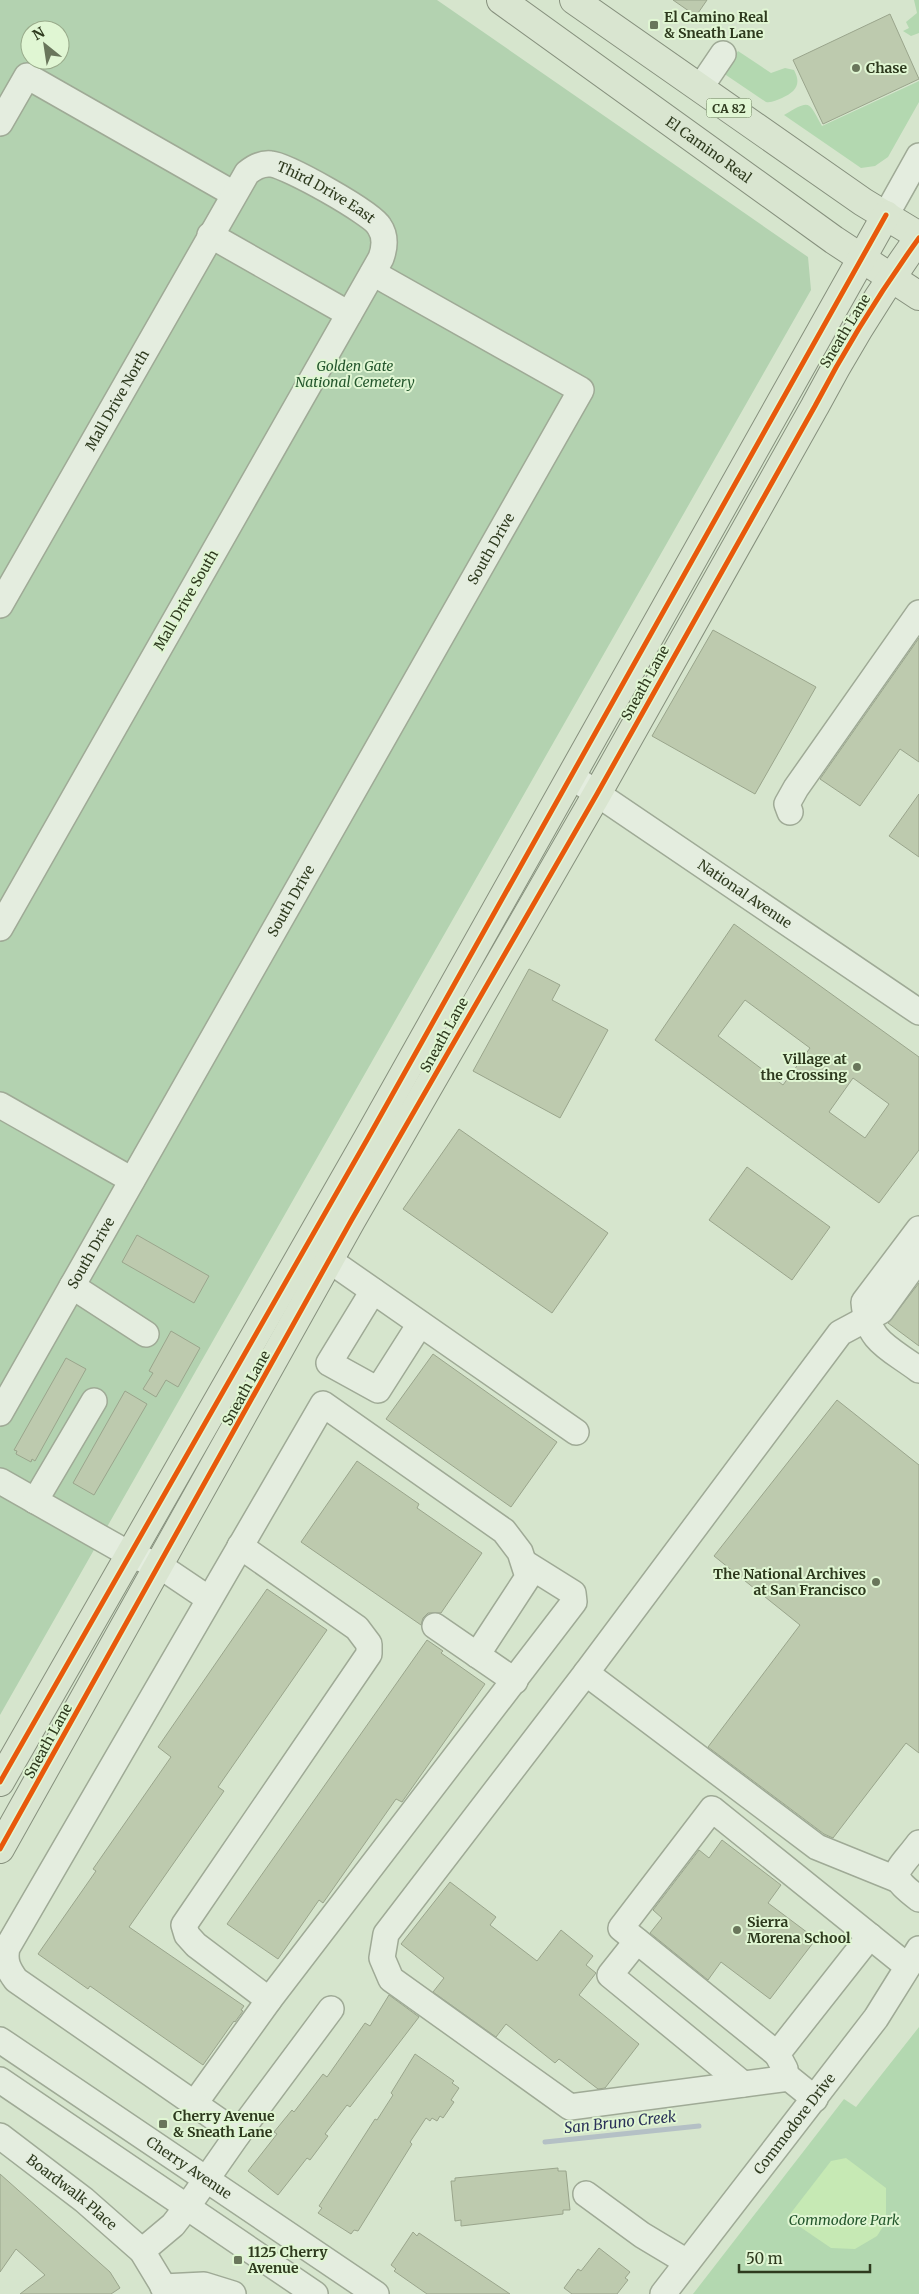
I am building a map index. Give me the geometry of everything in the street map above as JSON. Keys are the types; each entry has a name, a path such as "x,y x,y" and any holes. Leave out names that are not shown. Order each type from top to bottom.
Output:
{"main road":[{"name":"El Camino Real","path":"501,0 860,258 891,276 919,296"},
{"name":"CA 82","path":"574,0 919,237"},
{"name":"Sneath Lane","path":"0,1782 363,1147 860,258 886,215"},
{"name":"Sneath Lane","path":"0,1849 160,1566 329,1260 512,938 597,794 815,406 845,349 891,276 919,237"}],"street":[{"path":"700,88 723,54"},
{"path":"0,123 26,76 234,194"},
{"name":"Sneath Lane","path":"886,215 919,156"},
{"name":"Third Drive East","path":"234,194 242,179 254,167 269,163 286,168 373,218 383,234 384,250 373,273"},
{"name":"Mall Drive North","path":"0,605 234,194"},
{"path":"210,235 349,314"},
{"name":"Mall Drive South","path":"0,928 373,273"},
{"name":"South Drive","path":"0,1413 581,390 373,273"},
{"path":"790,812 787,804 796,788 919,613"},
{"name":"National Avenue","path":"571,776 919,1012"},
{"path":"0,1105 132,1180"},
{"path":"919,1229 864,1302 865,1319 869,1329 876,1338 919,1370"},
{"path":"789,2078 570,2107 391,1979 382,1958 386,1934 586,1673 840,1333 881,1311 919,1258"},
{"path":"329,1260 576,1432"},
{"path":"72,1286 146,1334"},
{"path":"373,1291 329,1364 378,1390 420,1324"},
{"path":"34,1501 94,1401"},
{"path":"238,2134 16,1980 4,1958 6,1948 323,1404 504,1531 513,1540 525,1563 528,1577 477,1655"},
{"path":"0,1482 129,1554 160,1566 209,1599"},
{"path":"240,1546 357,1628 369,1644 369,1654 184,1925 196,1946 269,2000"},
{"path":"195,2103 269,2000 574,1602 573,1593 525,1563"},
{"path":"436,1626 515,1681"},
{"path":"586,1673 817,1847 896,1879 919,1899"},
{"path":"815,2099 789,2078 777,2054 621,1928 712,1809 870,1936 913,1958"},
{"path":"896,1879 897,1872 919,1843"},
{"path":"777,2054 870,1936"},
{"path":"637,1940 610,1975 743,2084"},
{"name":"Commodore Drive","path":"663,2294 876,2018 913,1958"},
{"path":"142,2251 173,2225 207,2180 238,2134 332,2009"},
{"name":"Cherry Avenue","path":"0,2040 376,2294"},
{"path":"0,2080 315,2294"},
{"name":"Boardwalk Place","path":"0,2136 84,2200 142,2251 166,2290 204,2285 233,2294"},
{"path":"586,2194 642,2234 687,2262"}],"green space":[{"name":"Golden Gate National Cemetery","path":"0,0 437,0 808,257 811,290 0,1715"},
{"path":"914,0 919,0 919,33 911,36 903,31 909,28 906,22 917,13"},
{"path":"738,51 771,73 785,68 794,70 797,80 796,87 782,98 766,102 723,73"},
{"path":"919,81 919,102 888,157 875,166 861,168 784,115 799,106 808,105 814,111 822,126"},
{"name":"Commodore Park","path":"919,2027 919,2294 693,2294 844,2099 856,2107"}],"sand":[{"path":"846,2158 886,2188 886,2222 877,2236 855,2249 831,2248 787,2218 831,2161"}],"building":[{"path":"673,0 707,0 696,16"},
{"name":"Chase","path":"890,14 919,79 823,124 793,60"},
{"path":"713,630 816,687 755,794 652,736"},
{"path":"919,638 919,762 900,749 860,806 820,779"},
{"path":"919,794 919,857 889,836"},
{"name":"Village at the Crossing","path":"734,924 919,1057 919,1150 879,1203 655,1040","holes":["745,1000 810,1048 783,1085 718,1036","853,1078 889,1104 865,1138 829,1112"]},
{"path":"529,969 560,985 552,1000 608,1030 560,1118 473,1071"},
{"path":"459,1129 608,1233 552,1313 403,1209"},
{"path":"747,1167 830,1227 792,1280 709,1220"},
{"path":"137,1235 209,1276 194,1303 122,1262"},
{"path":"919,1283 919,1346 888,1323"},
{"path":"171,1331 200,1348 178,1387 166,1380 156,1397 143,1389 153,1373 149,1371"},
{"path":"433,1354 557,1442 511,1507 386,1419"},
{"path":"66,1358 86,1369 35,1461 32,1459 31,1462 16,1454 17,1451 14,1450"},
{"path":"125,1391 147,1404 94,1495 73,1483"},
{"path":"837,1400 919,1465 919,1753 906,1743 833,1838 824,1834 708,1747 800,1625 714,1556"},
{"path":"357,1461 419,1504 417,1508 482,1553 441,1613 428,1613 423,1618 421,1625 301,1542"},
{"path":"267,1589 327,1630 218,1787 224,1791 129,1927 244,2006 241,2010 243,2011 203,2065 90,1986 88,1989 38,1954 96,1871 93,1869 171,1757 158,1747"},
{"path":"427,1640 443,1651 441,1653 485,1684 402,1802 396,1799 323,1903 319,1900 278,1959 227,1924"},
{"path":"722,1840 781,1885 768,1903 816,1939 770,1999 721,1962 708,1980 650,1933 662,1918 653,1910 699,1850 709,1858"},
{"path":"450,1882 496,1917 490,1925 537,1961 561,1930 593,1956 586,1965 596,1973 579,1995 639,2044 605,2088 598,2089 559,2059 555,2063 506,2024 496,2037 433,1992 444,1978 401,1944"},
{"path":"389,1995 419,2017 350,2107 347,2105 325,2134 328,2136 310,2160 307,2158 278,2195 248,2171 277,2134 274,2132 292,2110 294,2112 323,2074 327,2077 365,2023 370,2026"},
{"path":"415,2054 454,2081 452,2083 459,2088 451,2100 454,2102 443,2118 440,2116 437,2121 432,2118 430,2121 426,2118 358,2231 354,2230 351,2234 318,2213 322,2208 319,2206 375,2119 377,2120 393,2095 391,2093"},
{"path":"558,2168 558,2171 566,2171 570,2210 563,2210 563,2214 461,2226 461,2220 455,2221 451,2181 455,2181 455,2178"},
{"path":"0,2174 110,2272 120,2288 111,2294 20,2294 45,2275 16,2249 0,2272"},
{"path":"413,2232 417,2236 419,2233 510,2294 427,2294 394,2271 396,2269 391,2265"},
{"path":"599,2248 630,2272 625,2278 628,2280 617,2294 572,2294 564,2288 578,2269 581,2271"}],"waterway":[{"name":"San Bruno Creek","path":"545,2142 699,2126"}],"cycle path":[{"path":"0,1782 368,1138 886,215"},
{"path":"0,1849 351,1221 597,794 839,362 877,299 919,238"}],"place":[{"name":"El Camino Real & Sneath Lane","path":"654,25"},
{"name":"Chase","path":"856,68"},
{"name":"Village at the Crossing","path":"857,1067"},
{"name":"The National Archives at San Francisco","path":"876,1582"},
{"name":"Sierra Morena School","path":"737,1930"},
{"name":"Cherry Avenue & Sneath Lane","path":"163,2124"},
{"name":"1125 Cherry Avenue","path":"238,2260"}]}
